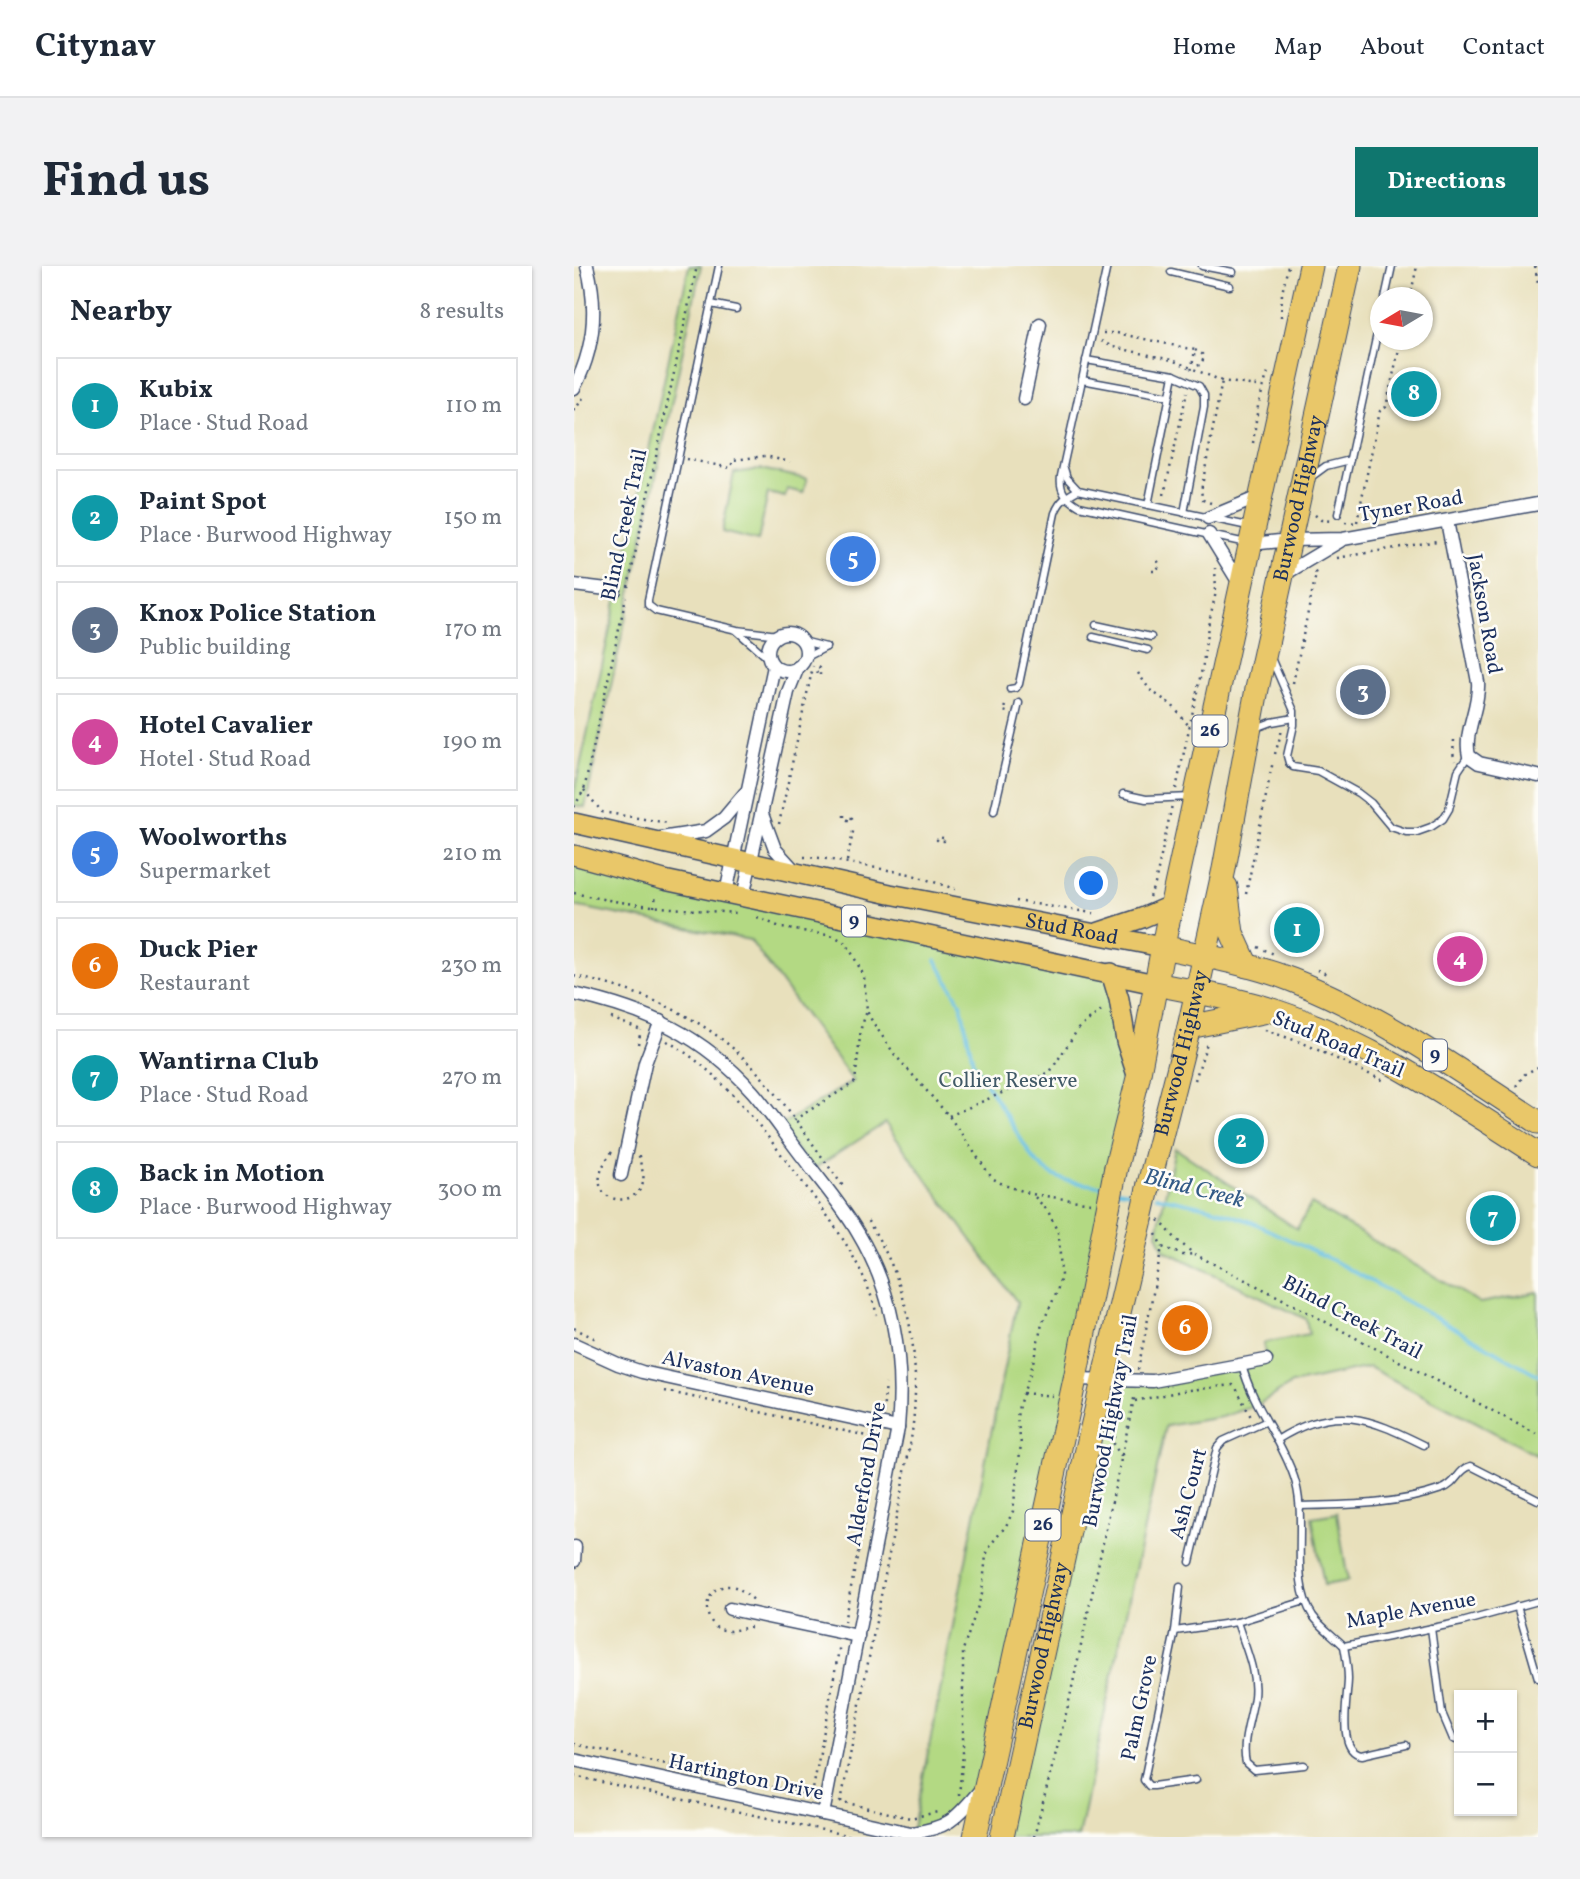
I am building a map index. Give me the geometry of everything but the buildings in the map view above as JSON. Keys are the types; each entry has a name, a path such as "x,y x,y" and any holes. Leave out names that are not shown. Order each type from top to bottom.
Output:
{"highway":[{"name":"Burwood Highway","path":"975,1837 1075,1379 1100,1208 1116,1167 1138,1078 1172,905 1185,797 1242,587 1311,266"},
{"name":"Burwood Highway","path":"1002,1837 1102,1381 1150,1219 1149,1184 1189,1027 1224,870 1266,647 1350,266"},
{"path":"1224,870 1232,933 1249,956"},
{"name":"Stud Road","path":"1162,947 1204,956 1249,956 1290,979 1385,1023 1538,1122"},
{"name":"Stud Road","path":"1155,984 1197,992 1268,1020 1315,1025 1385,1059 1538,1154"},
{"path":"1189,1027 1268,1020"}],"main road":[{"name":"Stud Road","path":"574,822 742,860 797,865 988,914 1162,947"},
{"name":"Stud Road","path":"574,855 736,901 1111,973 1155,984"},
{"path":"1096,934 1172,905"},
{"path":"1111,973 1119,999 1126,1041 1138,1078"}],"street":[{"path":"574,388 585,364 591,338 593,297 587,266"},
{"path":"1024,399 1040,324"},
{"path":"1208,518 1261,496"},
{"name":"Tyner Road","path":"1253,536 1290,540 1343,539 1538,504"},
{"name":"Jackson Road","path":"1447,521 1478,682 1467,747 1469,756"},
{"path":"1209,534 1242,587"},
{"path":"1281,576 1343,539"},
{"path":"574,585 615,590"},
{"path":"736,901 742,860 746,791 764,718 772,663 768,649 778,635 789,633 803,641 806,660 788,692 762,814 742,860"},
{"path":"772,663 789,671 806,660"},
{"path":"1469,756 1474,761 1538,776"},
{"path":"650,840 706,831 724,818 746,791"},
{"path":"762,814 775,849 797,865"},
{"name":"Alderford Drive","path":"574,994 625,1006 661,1021 699,1044 728,1068 753,1093 851,1221 878,1272 890,1307 898,1343 898,1428 822,1814"},
{"path":"621,1175 645,1063 661,1021"},
{"name":"Alvaston Avenue","path":"574,1344 642,1372 898,1428"},
{"path":"1075,1379 1136,1382 1266,1360"},
{"path":"574,1561 575,1547"},
{"path":"730,1609 858,1636"},
{"name":"Hartington Drive","path":"574,1760 913,1835 953,1821 987,1782"}],"lane":[{"path":"719,266 648,605 656,611 737,630 778,635"},
{"path":"1107,266 1060,483 1065,497 1079,506 1209,534 1253,536"},
{"path":"1202,266 1229,271"},
{"path":"1387,287 1392,266"},
{"path":"1171,272 1226,285"},
{"path":"711,304 736,309"},
{"name":"Burwood Highway","path":"1338,514 1374,350"},
{"path":"1086,360 1174,375 1199,386 1204,395 1204,407 1184,513"},
{"path":"1148,505 1174,375"},
{"path":"1082,380 1169,396"},
{"path":"1302,484 1326,466 1350,460"},
{"path":"1064,468 1071,484 1078,489 1208,518 1253,536"},
{"path":"1010,689 1019,684 1058,504 1078,489"},
{"path":"1096,625 1148,636"},
{"path":"737,630 772,663"},
{"path":"1093,636 1144,649"},
{"path":"803,641 826,647 806,660"},
{"path":"1266,647 1292,706 1294,718 1288,761 1293,767 1318,771 1366,799 1391,827 1417,832 1431,827 1447,814 1458,771 1469,756"},
{"path":"993,811 1019,703"},
{"path":"1249,733 1264,724 1294,718"},
{"path":"1123,794 1146,799 1185,797"},
{"name":"Maple Avenue","path":"1242,1364 1265,1422 1294,1476 1300,1506 1302,1580 1306,1601 1318,1622 1344,1646 1471,1620 1538,1601"},
{"path":"1277,1440 1319,1422 1357,1418 1385,1426 1424,1445"},
{"name":"Ash Court","path":"1190,1562 1217,1448 1223,1441 1265,1422"},
{"path":"1300,1506 1363,1505 1424,1494 1453,1484 1463,1470 1471,1466 1538,1500"},
{"name":"Palm Grove","path":"1180,1587 1175,1631 1144,1780 1149,1786 1196,1780"},
{"name":"Palm Grove","path":"1175,1631 1237,1622 1306,1601"},
{"path":"1517,1606 1538,1678"},
{"path":"1237,1622 1255,1680 1245,1745 1246,1763 1254,1770 1304,1765"},
{"path":"1431,1628 1442,1713 1450,1735 1454,1738"},
{"path":"1344,1646 1348,1675 1345,1726 1353,1750 1363,1755 1406,1745"}],"path":[{"name":"Blind Creek Trail","path":"574,807 584,790 697,266"},
{"path":"1280,324 1282,293 1288,266"},
{"path":"1412,287 1417,266"},
{"path":"1535,266 1538,283"},
{"path":"1091,335 1117,333 1195,350 1204,358 1200,365 1194,367"},
{"path":"1091,335 1113,347 1172,360 1222,381 1263,387"},
{"path":"1164,495 1194,367 1195,350"},
{"path":"1357,523 1380,411 1386,407 1399,350"},
{"path":"1253,444 1263,387 1270,367"},
{"path":"1215,503 1203,500 1201,491 1222,381"},
{"path":"657,453 731,468 733,460 765,456 790,461"},
{"path":"1315,515 1320,521 1333,521"},
{"path":"1345,522 1363,523"},
{"path":"1332,559 1440,540"},
{"path":"1152,571 1156,571 1160,565 1156,558"},
{"path":"1146,900 1155,884 1185,797 1190,727 1216,592 1213,564"},
{"path":"1311,564 1316,574"},
{"path":"1291,693 1316,574 1321,568"},
{"path":"779,827 811,673 806,660"},
{"path":"811,673 818,675"},
{"path":"1138,673 1150,690 1172,705 1190,727"},
{"path":"1275,754 1283,724"},
{"path":"1270,774 1273,762"},
{"path":"1245,898 1269,781"},
{"path":"846,862 854,827"},
{"path":"797,865 846,862 910,874 962,891"},
{"path":"574,893 612,902 654,907 736,901"},
{"path":"654,907 656,895"},
{"path":"1014,901 1101,914"},
{"path":"754,915 763,922 782,928 828,935 842,940 854,954 864,976 868,996 867,1011 861,1028 855,1082 781,1129"},
{"path":"1249,956 1276,955"},
{"path":"1315,969 1327,974"},
{"path":"574,976 637,992 702,1026 728,1044 751,1067 794,1120 848,1193"},
{"path":"949,1116 1050,1072 1078,1028 1110,1003"},
{"path":"867,1011 895,1055 949,1116 992,1178 1032,1194 1100,1208"},
{"path":"602,1014 641,1030"},
{"name":"Stud Road Trail","path":"1268,1020 1303,1042 1389,1083"},
{"path":"664,1040 679,1049 733,1094 820,1205 853,1254 870,1292 878,1322"},
{"path":"1516,1086 1525,1074 1538,1067"},
{"path":"957,1800 963,1754 963,1650 982,1594 989,1549 1013,1511 1021,1444 1017,1417 1042,1324 1057,1292 1061,1276 1059,1234 1048,1211 1032,1194"},
{"path":"860,1211 881,1242 900,1289 912,1338 916,1396 910,1446 841,1802 914,1818 948,1809"},
{"name":"Blind Creek Trail","path":"1150,1219 1194,1254 1538,1435"},
{"name":"Burwood Highway Trail","path":"1034,1837 1068,1706 1135,1401 1136,1382 1162,1247 1183,1255 1194,1254"},
{"path":"574,1328 606,1344"},
{"path":"883,1411 886,1377"},
{"path":"1135,1401 1182,1391 1233,1385 1256,1426"},
{"path":"1023,1393 1052,1398 1055,1392"},
{"path":"1114,1436 1113,1444 1122,1457"},
{"path":"845,1620 881,1439"},
{"path":"574,1744 812,1795 840,1645"},
{"path":"574,1776 855,1837"}],"green space":[{"path":"689,266 701,266 585,807 574,805 574,794"},
{"path":"761,469 807,479 803,493 787,489 785,497 768,493 758,541 722,532 734,473"},
{"name":"Collier Reserve","path":"574,855 1111,973 1138,1078 987,1782 958,1816 912,1833 1017,1302 885,1123 812,1170 779,1126 853,1081 750,940 574,906"},
{"path":"1175,1148 1297,1229 1311,1204 1480,1303 1538,1292 1538,1456 1369,1367 1292,1384 1257,1405 1222,1417 1166,1426 1078,1837 1002,1837 1103,1381 1136,1382 1266,1360 1263,1343 1309,1334 1306,1319 1164,1250 1157,1233"},
{"path":"1337,1513 1348,1581 1324,1585 1312,1517"}],"waterway":[{"name":"Blind Creek","path":"936,960 961,1004 973,1062 1032,1157 1056,1177 1104,1187"},
{"name":"Blind Creek","path":"1118,1190 1138,1193"},
{"name":"Blind Creek","path":"1156,1196 1211,1208 1252,1222 1338,1263 1538,1375"}],"place":[{"name":"Back in Motion","path":"1414,394"},
{"name":"Woolworths","path":"853,559"},
{"name":"Knox Police Station","path":"1363,692"},
{"name":"Kubix","path":"1297,930"},
{"name":"Hotel Cavalier","path":"1460,959"},
{"name":"Paint Spot","path":"1241,1141"},
{"name":"Wantirna Club","path":"1493,1218"},
{"name":"Duck Pier","path":"1185,1328"}]}
